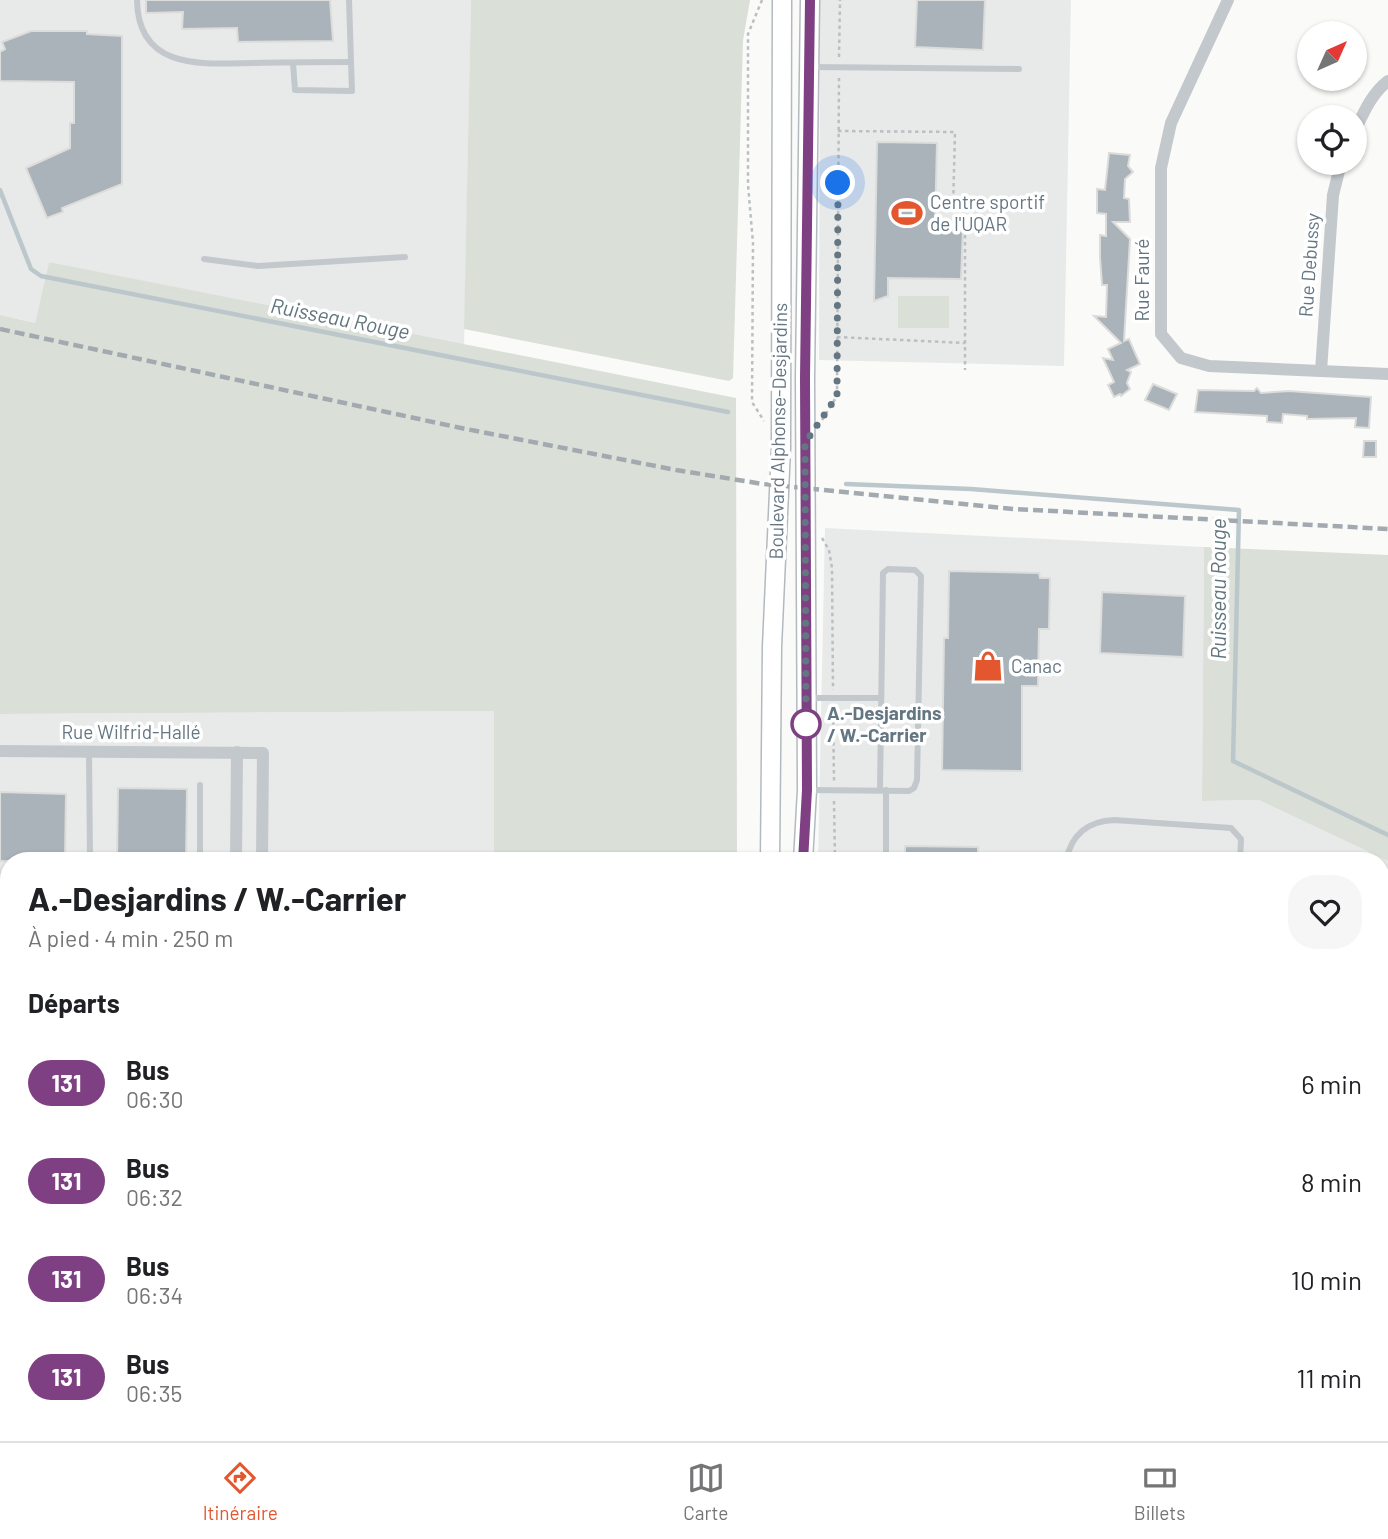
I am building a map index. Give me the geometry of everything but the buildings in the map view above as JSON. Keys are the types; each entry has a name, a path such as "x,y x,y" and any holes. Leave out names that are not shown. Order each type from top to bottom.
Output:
{"main road":[{"name":"Boulevard Alphonse-Desjardins","path":"770,852 772,647 781,448 782,0"},
{"name":"Boulevard Alphonse-Desjardins","path":"804,852 807,790 805,443 810,0"}],"street":[{"name":"Rue Fauré","path":"1228,0 1171,123 1161,168 1161,334 1181,358 1209,366 1388,374"},
{"path":"1367,107 1380,87 1388,81"},
{"name":"Rue Debussy","path":"1321,371 1333,195 1338,175"},
{"name":"Rue Wilfrid-Hallé","path":"0,751 263,753 262,852"},
{"path":"236,852 237,752"}],"lane":[{"path":"137,0 141,28 158,50 198,65 351,62"},
{"path":"293,62 295,90 352,91 349,0"},
{"path":"809,67 1018,69"},
{"path":"204,259 258,266 405,257"},
{"path":"807,790 883,790 909,791 917,780 920,576 915,570 888,569 883,573 880,698 883,790 886,852"},
{"path":"806,698 880,698"},
{"path":"89,751 90,852"},
{"path":"200,785 200,852"},
{"path":"1070,852 1077,835 1099,821 1114,820 1231,828 1241,839 1240,852"}],"path":[{"path":"762,0 748,34 748,185 753,243 752,402 766,425"},
{"path":"805,443 837,396 840,0"},
{"path":"838,131 955,132 953,209 965,210 965,370"},
{"path":"837,337 965,343"}],"shaded area":[{"path":"0,0 471,0 464,346 49,262 35,323 0,315"},
{"path":"471,0 750,0 743,40 733,378 729,381 464,329"},
{"path":"820,0 1071,0 1064,366 819,360"},
{"path":"49,262 736,398 737,852 494,852 494,711 0,714 0,315 35,323"},
{"path":"898,296 949,296 949,328 898,328"},
{"path":"825,528 1204,547 1202,801 1259,800 1369,852 818,852"},
{"path":"1204,547 1388,555 1388,852 1369,852 1259,800 1202,801"},
{"path":"494,711 494,852 0,852 0,714"}],"waterway":[{"name":"Ruisseau Rouge","path":"0,190 31,269 41,276 728,412"},
{"name":"Ruisseau Rouge","path":"846,484 971,489 1239,510 1233,761 1388,835"}],"railway":[{"path":"0,329 461,428 763,484 1014,509 1388,529"}],"bus line":[{"name":"131","path":"804,852 807,790 804,641 810,0"}],"place":[{"name":"Centre sportif de l'UQAR","path":"907,213"},
{"name":"Canac","path":"988,666"},
{"name":"A.-Desjardins / W.-Carrier","path":"806,724"}],"route":[{"path":"806,724 805,443 837,396 838,183"}]}
